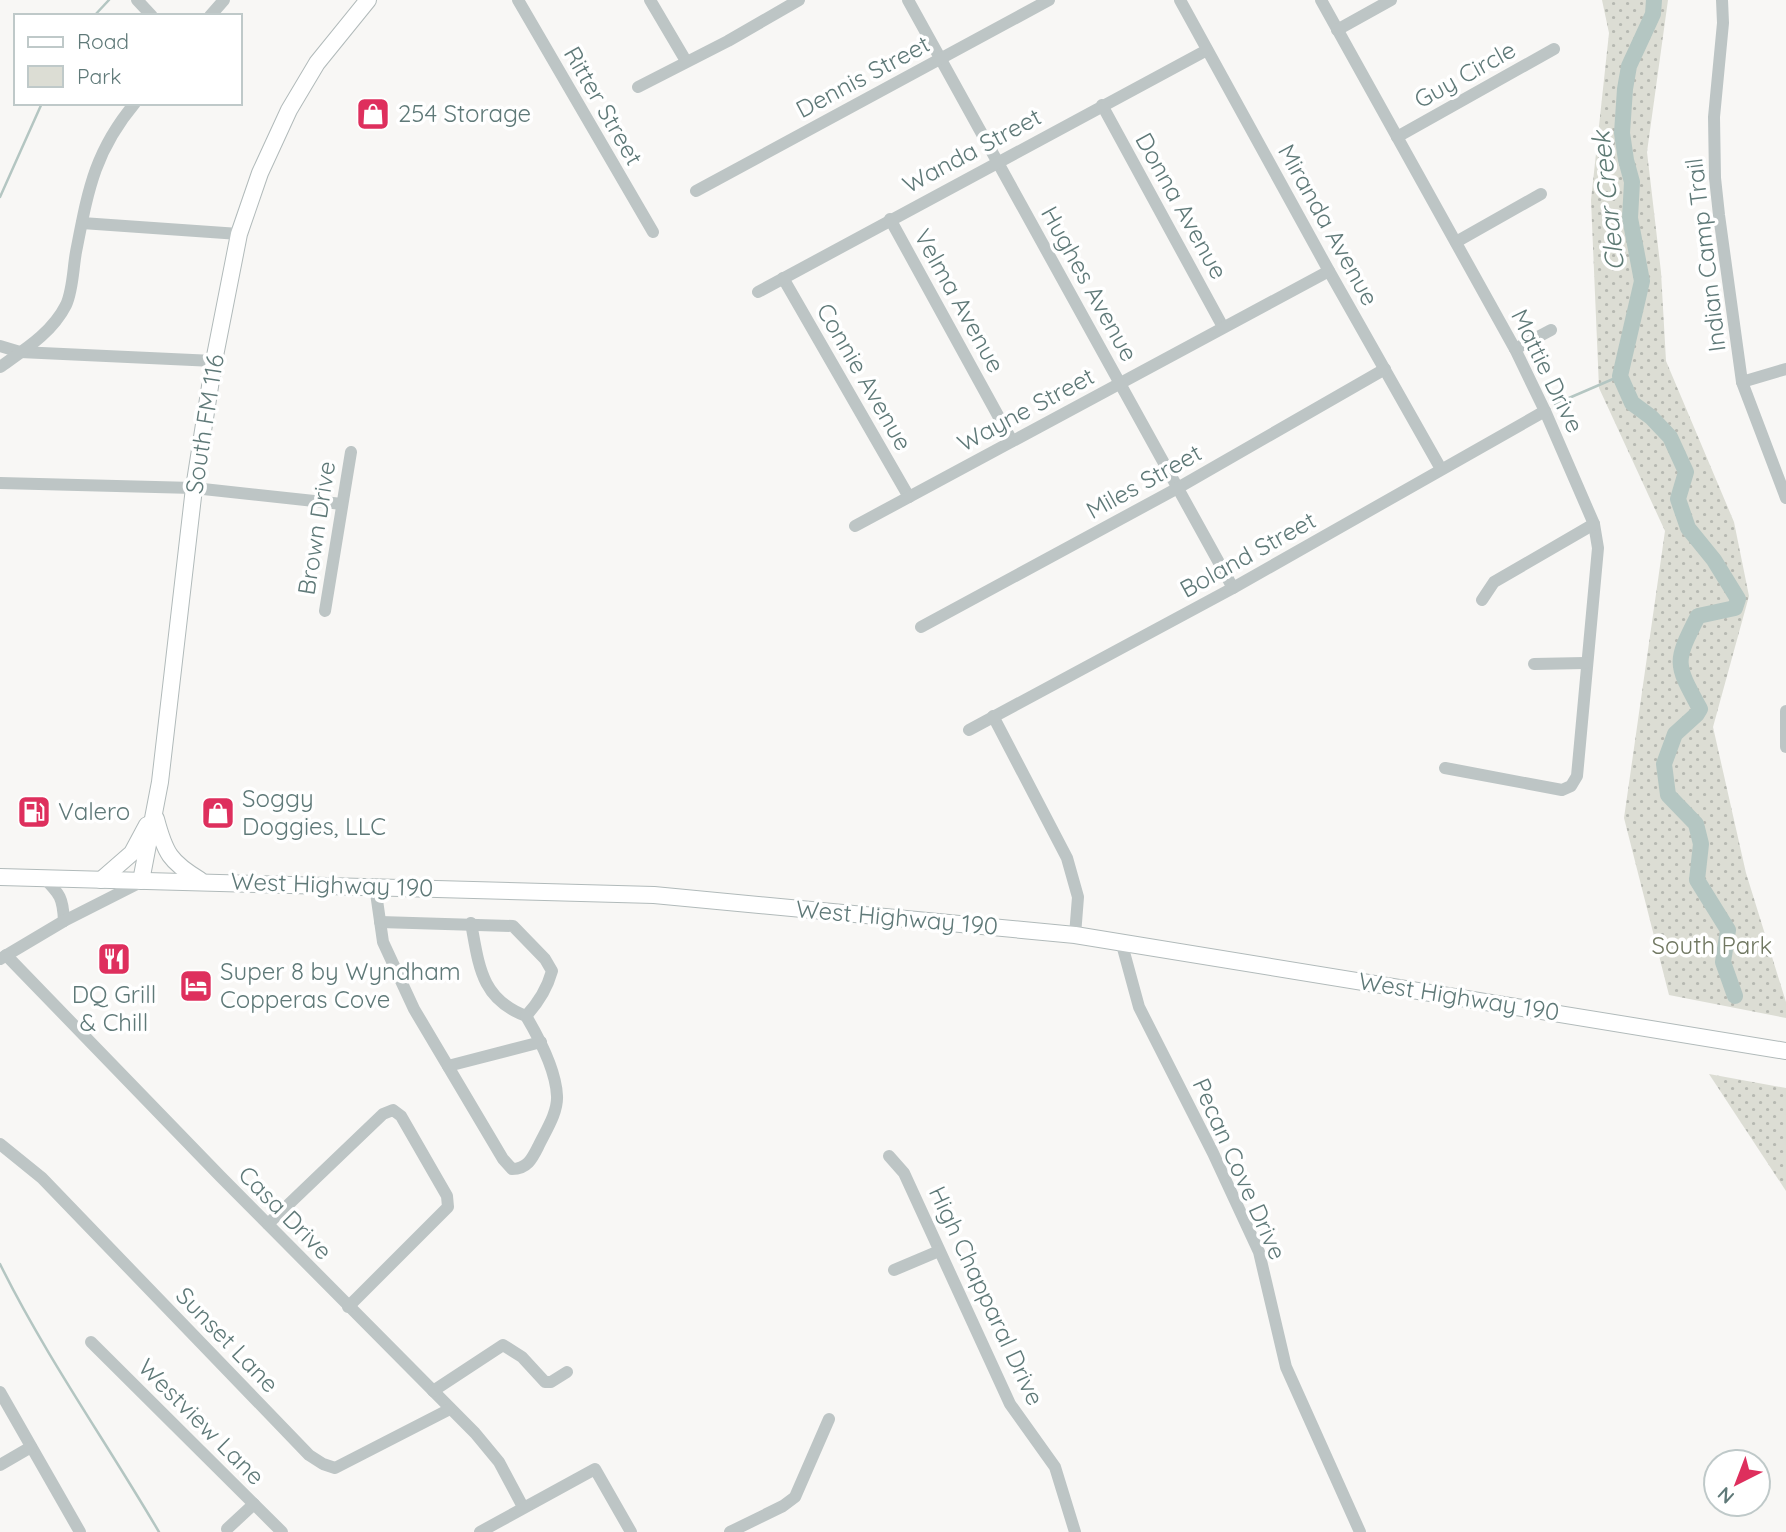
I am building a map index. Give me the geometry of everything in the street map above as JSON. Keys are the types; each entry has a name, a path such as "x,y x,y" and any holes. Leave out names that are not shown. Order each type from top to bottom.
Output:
{"main road":[{"name":"South FM 116","path":"141,881 164,755 194,488 239,233 260,173 289,110 317,62 368,0"},
{"path":"101,880 132,853 155,811"},
{"path":"155,811 167,854 183,870 202,881"},
{"name":"West Highway 190","path":"0,877 654,895 1075,935 1786,1051"}],"street":[{"path":"137,0 150,14"},
{"path":"212,14 224,0"},
{"name":"Ritter Street","path":"518,0 653,232"},
{"path":"650,0 686,61"},
{"path":"638,87 728,41 799,0"},
{"name":"Hughes Avenue","path":"908,0 1233,589"},
{"name":"Dennis Street","path":"696,191 1049,0"},
{"name":"Miranda Avenue","path":"1180,0 1441,469"},
{"name":"Mattie Drive","path":"1321,0 1515,349 1594,524 1598,548 1577,776 1571,786 1562,790 1445,768"},
{"path":"1337,30 1391,0"},
{"name":"Indian Camp Trail","path":"1722,0 1723,23 1714,117 1715,178 1742,382 1786,498"},
{"name":"Guy Circle","path":"1397,137 1554,49"},
{"name":"Wanda Street","path":"758,292 1207,50"},
{"path":"0,367 41,337 67,303 96,164 110,135 133,105"},
{"name":"Donna Avenue","path":"1102,105 1223,327"},
{"path":"1456,242 1541,194"},
{"name":"Velma Avenue","path":"890,219 1012,441"},
{"path":"82,223 239,233"},
{"name":"Wayne Street","path":"855,526 1329,271"},
{"name":"Connie Avenue","path":"783,278 909,496"},
{"path":"1515,349 1550,330"},
{"path":"0,346 20,352 215,361"},
{"name":"Miles Street","path":"921,627 1177,489 1385,369"},
{"path":"1742,382 1786,369"},
{"name":"Boland Street","path":"969,730 1233,589 1545,411"},
{"name":"Brown Drive","path":"325,611 351,452"},
{"path":"0,483 194,488 342,504"},
{"path":"1482,600 1494,582 1594,524"},
{"path":"1534,664 1586,663"},
{"path":"1786,711 1786,747"},
{"path":"993,716 1067,858 1078,897 1075,935"},
{"path":"44,878 60,894 64,921"},
{"path":"3,957 64,921 141,881"},
{"path":"375,886 383,942 414,1009 503,1159 512,1170 520,1170 531,1160 555,1110 557,1097 541,1042 526,1016 496,999 480,972 471,923"},
{"path":"380,922 513,926 545,959 552,971 549,984 539,1002 526,1016"},
{"name":"Pecan Cove Drive","path":"1121,942 1139,1007 1213,1153 1259,1252 1286,1367 1360,1532"},
{"name":"Casa Drive","path":"3,957 433,1391 499,1462 523,1507"},
{"path":"448,1066 541,1042"},
{"path":"268,1224 383,1114 393,1110 401,1116 447,1196 448,1207 348,1307"},
{"name":"Sunset Lane","path":"0,1144 43,1178 299,1445 323,1464 335,1468 450,1409"},
{"name":"High Chapparal Drive","path":"889,1156 904,1173 1010,1404 1055,1467 1075,1532"},
{"path":"894,1270 939,1251"},
{"name":"Westview Lane","path":"91,1342 282,1532"},
{"path":"433,1391 503,1345 522,1357 545,1382 551,1382 567,1372"},
{"path":"0,1392 80,1532"},
{"path":"730,1532 783,1506 795,1497 829,1419"},
{"path":"0,1465 31,1447"},
{"path":"480,1532 595,1469 631,1532"},
{"path":"226,1529 254,1504"}],"green space":[{"name":"South Park","path":"1602,0 1668,0 1647,152 1661,272 1666,361 1734,522 1749,596 1713,727 1746,873 1786,1002 1786,1018 1669,995 1624,818 1665,531 1599,388 1591,200 1609,33"},
{"path":"1709,1074 1786,1088 1786,1191"}],"waterway":[{"path":"96,14 109,0"},
{"name":"Clear Creek","path":"1654,0 1653,14 1629,66 1625,89 1622,133 1632,182 1630,218 1642,281 1620,376 1632,403 1651,417 1670,437 1686,472 1678,499 1688,528 1714,560 1738,599 1735,608 1698,616 1690,632 1681,654 1682,672 1700,709 1675,734 1664,764 1668,795 1696,824 1701,844 1697,880 1728,930 1723,962 1735,996"},
{"path":"0,197 41,105"},
{"path":"1555,404 1620,376"},
{"path":"0,1264 57,1366 159,1532"}],"place":[{"name":"254 Storage","path":"373,114"},
{"name":"Valero","path":"34,812"},
{"name":"Soggy Doggies, LLC","path":"218,813"},
{"name":"DQ Grill & Chill","path":"114,959"},
{"name":"Super 8 by Wyndham Copperas Cove","path":"196,986"}]}
